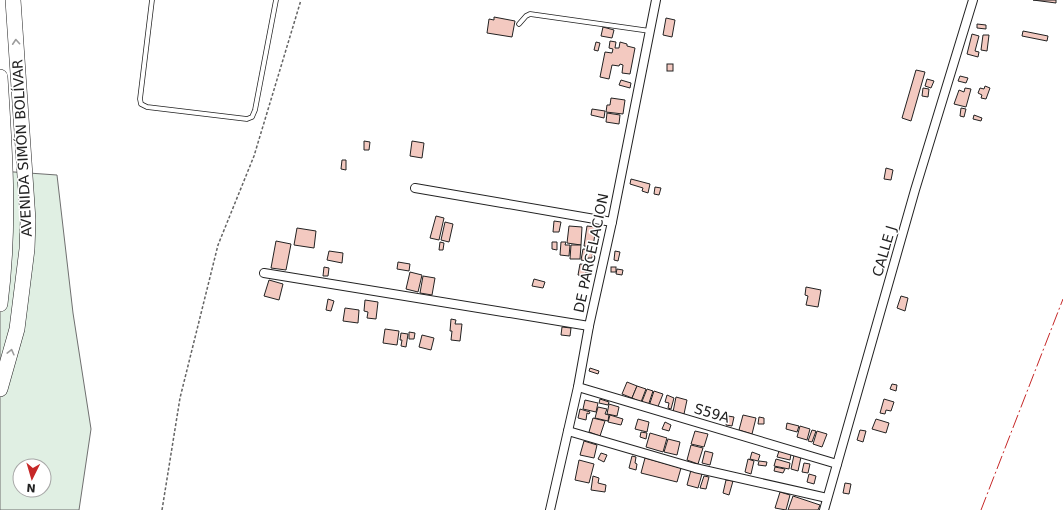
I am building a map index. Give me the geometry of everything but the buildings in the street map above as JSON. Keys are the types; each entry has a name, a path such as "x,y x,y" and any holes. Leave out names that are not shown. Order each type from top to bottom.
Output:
{"highway":[{"name":"AVENIDA SIMÓN BOLÍVAR","path":"0,389 17,329 27,249 28,220 13,0"},
{"name":"AVENIDA SIMÓN BOLÍVAR","path":"0,77 5,151 6,232 0,304"}],"street":[{"name":"DE PARCELACION","path":"550,510 578,387 589,326 612,222 656,0"},
{"name":"CALLE J","path":"824,510 915,190 973,0"},
{"path":"415,188 612,222"},
{"path":"264,273 589,326"},
{"name":"S59A","path":"578,387 837,464"},
{"path":"568,431 695,468 827,498"}],"lane":[{"path":"152,0 140,98 141,104 147,107 247,119 252,117 256,110 276,0"},
{"path":"519,24 526,16 530,14 650,31"}],"path":[{"path":"162,510 180,398 218,245 254,156 301,0"}],"green space":[{"path":"0,171 57,175 73,313 91,429 79,510 0,510"}],"power":[{"path":"981,510 1063,299"}]}
